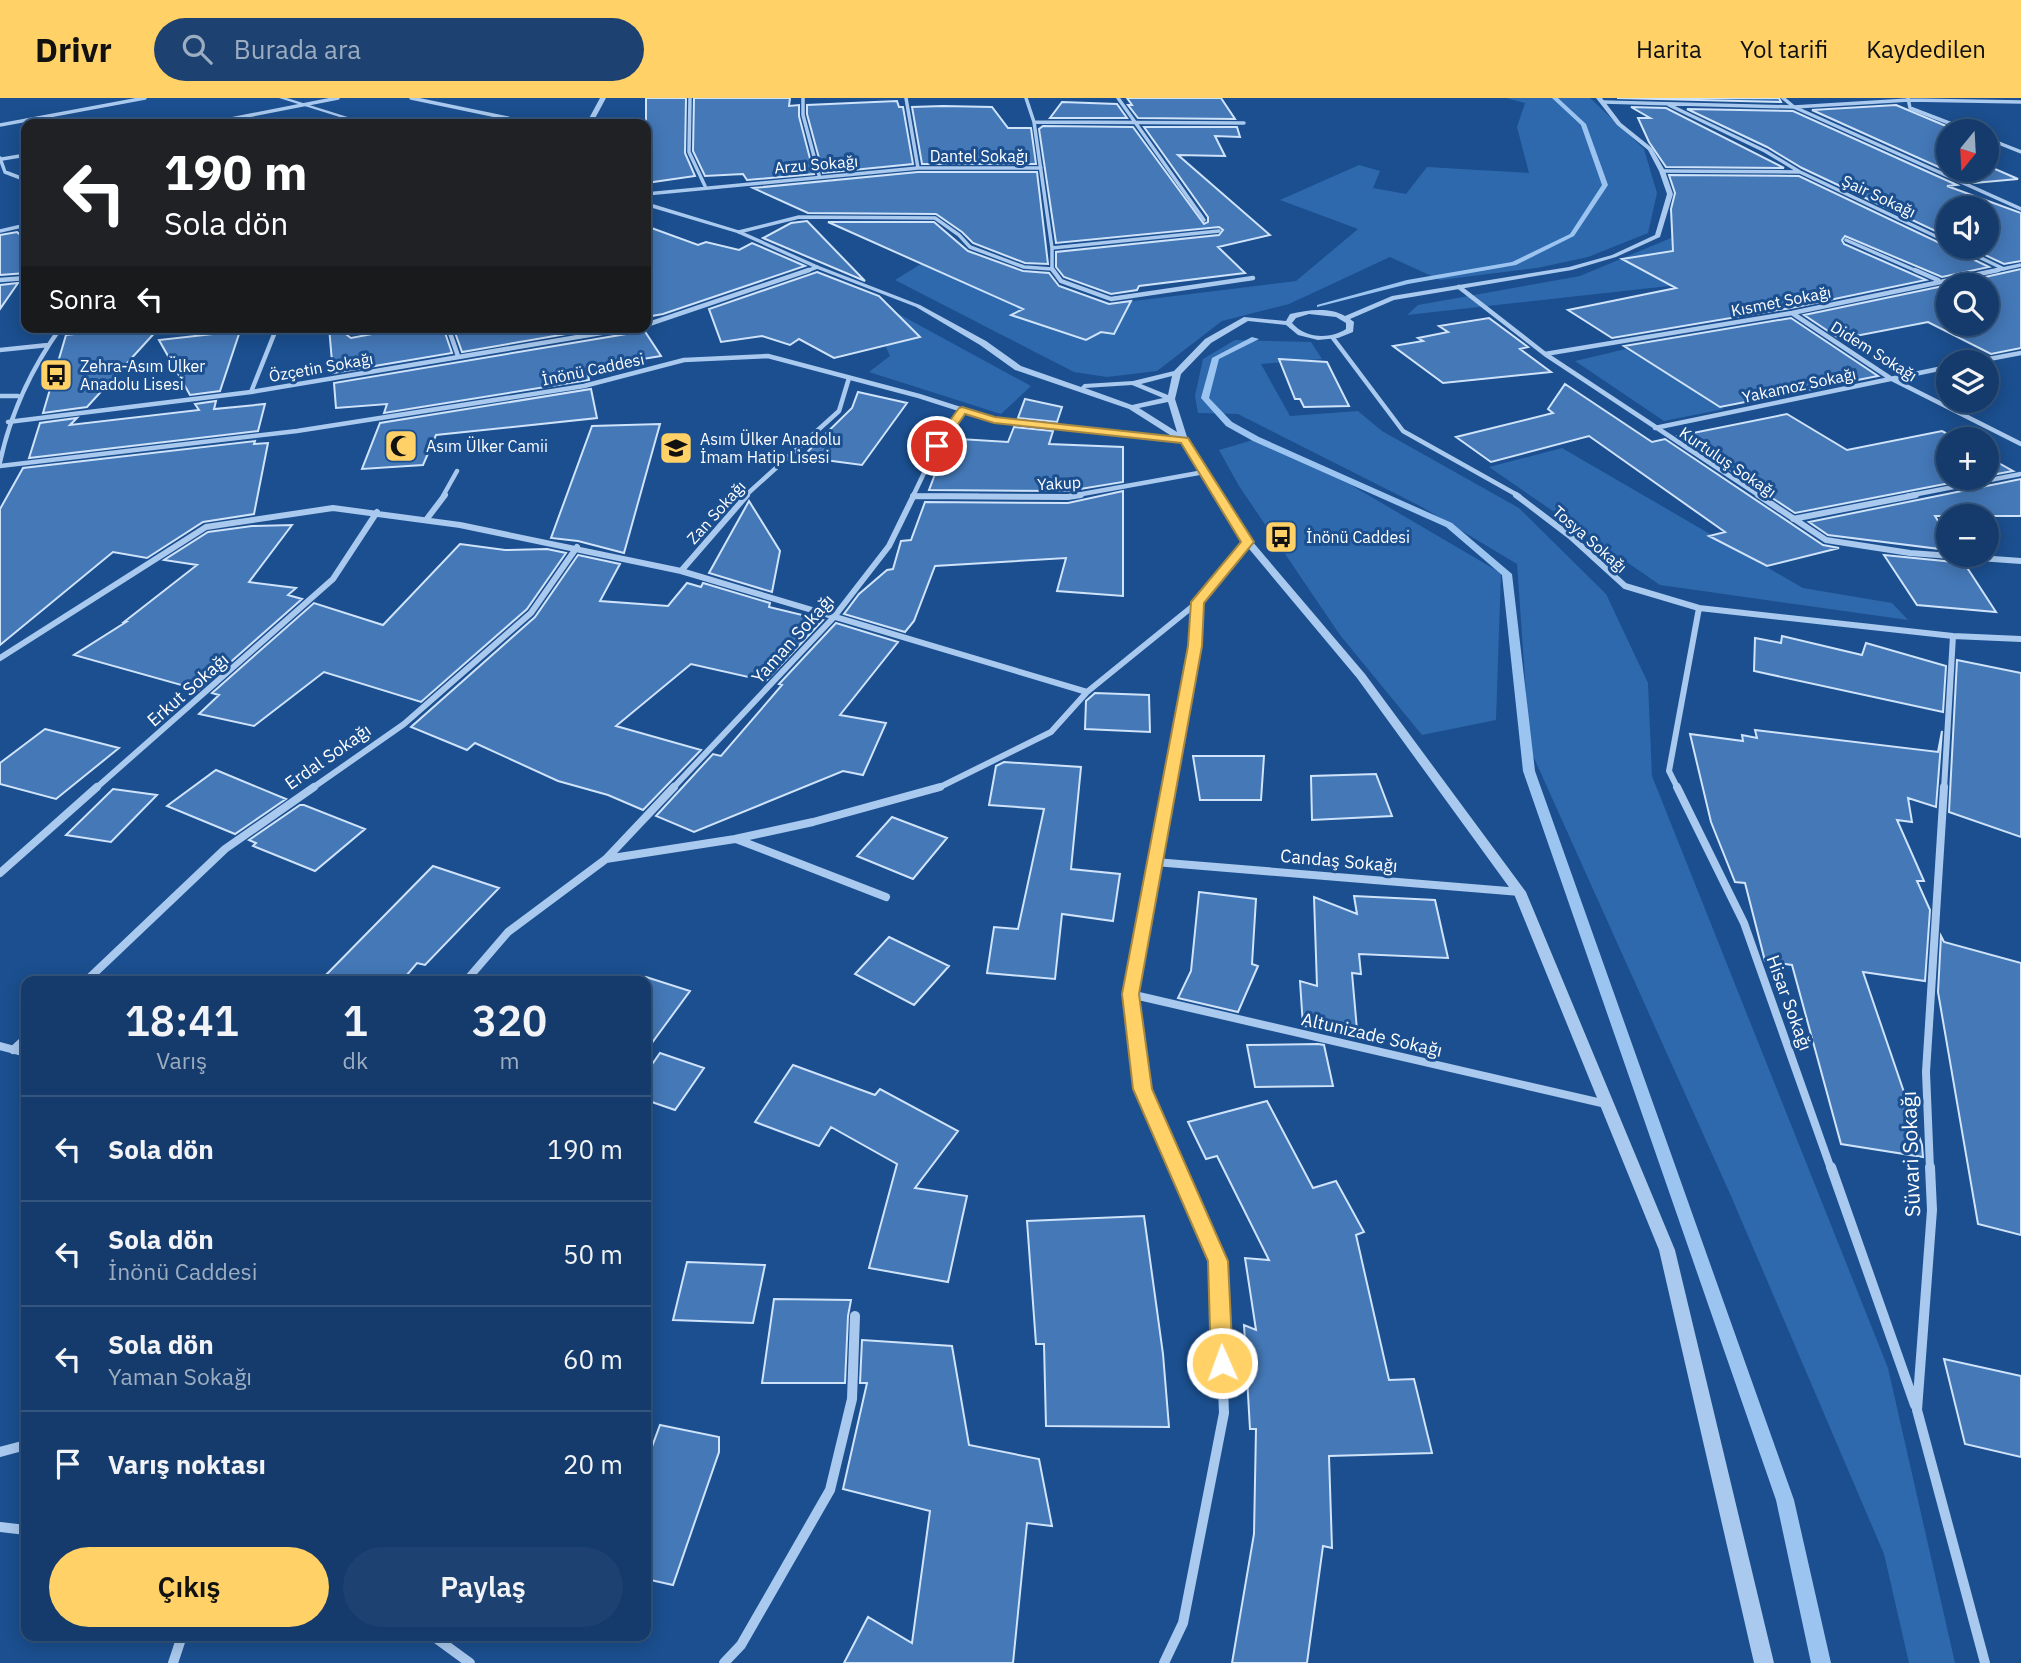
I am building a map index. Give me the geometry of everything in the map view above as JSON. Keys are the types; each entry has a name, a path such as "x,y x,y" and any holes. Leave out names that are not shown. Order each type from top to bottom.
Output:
{"street":[{"path":"32,119 145,98"},
{"path":"282,98 351,119"},
{"path":"232,119 338,98"},
{"path":"411,98 512,119"},
{"path":"592,119 603,98"},
{"path":"690,98 689,152 705,186"},
{"path":"803,98 803,115 819,175"},
{"path":"906,98 918,168"},
{"path":"1026,98 1034,121 1052,248 1052,269 1061,281 1111,299 1253,278"},
{"path":"1118,98 1204,220"},
{"path":"1783,98 1794,107 2021,209"},
{"path":"1908,99 1910,108 1939,119"},
{"path":"1601,100 1794,107 1908,99 2021,102"},
{"path":"1345,319 1392,298 1570,269 1614,256 1658,236 1670,194 1662,171 1650,149 1619,124 1601,100"},
{"name":"Şair Sokağı","path":"1665,104 1765,150 1800,172 1936,236"},
{"path":"0,125 21,121"},
{"path":"1034,121 1244,123"},
{"path":"1999,143 2021,152"},
{"path":"21,156 1,159 3,173 21,178"},
{"name":"Arzu Sokağı","path":"651,193 819,175 918,168"},
{"name":"Dantel Sokağı","path":"918,168 1041,168"},
{"name":"Şair Sokağı","path":"1662,171 1800,172"},
{"path":"651,206 739,232 817,267 918,306 983,343 1018,368 1132,407 1184,440"},
{"path":"739,232 799,217 935,218 971,247 1024,267 1052,269"},
{"path":"0,231 21,226"},
{"path":"1052,248 1219,231"},
{"path":"1846,240 1936,279"},
{"path":"1983,259 2004,269"},
{"name":"Kısmet Sokağı","path":"1980,273 2021,265"},
{"path":"651,323 817,267"},
{"path":"0,280 21,278"},
{"name":"Kısmet Sokağı","path":"1545,355 1792,313 1936,281"},
{"name":"Kurtuluş Sokağı","path":"1459,287 1545,355 1826,540 1910,553 2021,561"},
{"path":"1309,312 1329,313 1350,323 1350,330 1333,338 1303,335 1290,328 1288,323 1293,316 1309,312"},
{"name":"Didem Sokağı","path":"1792,313 1890,378 2021,443"},
{"path":"1288,323 1247,319 1208,341 1177,373 1171,399 1184,440 1248,542 1361,676 1520,892 1667,1250 1764,1663"},
{"path":"0,464 8,422 18,396 57,333"},
{"path":"251,392 275,333"},
{"path":"450,333 458,356"},
{"name":"Özçetin Sokağı","path":"8,422 251,392 599,333"},
{"name":"Tosya Sokağı","path":"1333,338 1402,431 1524,499 1625,586 1699,608 1954,636 2021,639"},
{"path":"0,350 48,345"},
{"path":"1999,357 2021,353"},
{"name":"İnönü Caddesi","path":"0,464 297,431 583,386 684,360 768,356 994,420 1184,440"},
{"name":"Yakamoz Sokağı","path":"1655,428 1936,369"},
{"path":"1077,387 1133,383 1177,373"},
{"name":"Zan Sokağı","path":"681,570 741,500 839,411 849,378"},
{"path":"1133,383 1171,399"},
{"path":"0,396 18,396"},
{"path":"1132,407 1171,399"},
{"name":"Yaman Sokağı","path":"470,976 509,932 606,859 834,617 889,545 937,446 962,410"},
{"path":"426,520 448,490 457,471"},
{"name":"Yakup","path":"913,496 1068,497 1204,472"},
{"path":"1792,519 2021,474"},
{"path":"0,658 206,527 333,508 426,520 577,547 681,570 1087,692"},
{"name":"Erkut Sokağı","path":"0,873 253,652 332,579 377,512"},
{"path":"606,859 735,839 931,791 1051,732 1087,692 1198,602 1248,542"},
{"name":"Erdal Sokağı","path":"91,976 225,849 404,723 531,613 577,547"},
{"path":"1164,1663 1184,1623 1224,1413 1218,1261 1142,1089 1130,994 1195,646 1198,602"},
{"name":"Hisar Sokağı","path":"1699,608 1669,771 1744,923 1917,1410"},
{"name":"Süvari Sokağı","path":"1954,636 1926,1072 1932,1210 1917,1410 1985,1663"},
{"path":"735,839 886,897"},
{"name":"Candaş Sokağı","path":"1155,862 1520,892"},
{"name":"Altunizade Sokağı","path":"1130,994 1607,1105"},
{"path":"13,1050 21,1043"},
{"path":"0,1046 21,1052"},
{"path":"724,1663 741,1645 830,1490 852,1399 855,1316"},
{"path":"0,1452 21,1446"},
{"path":"0,1527 21,1529"},
{"path":"173,1663 180,1641"},
{"path":"440,1641 470,1663"}],"shaded area":[{"path":"1506,98 1590,98 1644,149 1657,193 1648,233 1588,257 1537,268 1440,280 1390,257 1289,304 1222,321 1157,371 1107,377 1074,372 895,280 953,244 1109,304 1296,281 1358,229 1280,200 1359,165 1380,171 1373,188 1406,194 1427,167 1529,173 1517,127 1525,103"},
{"path":"1695,228 1705,282 1407,315 1418,305 1580,276"},
{"path":"862,294 1031,386 1001,414 869,372 890,356"},
{"path":"1235,340 1311,342 1322,359 1261,364 1290,416 1358,411 1382,431 1519,508 1606,594 1648,683 1652,776 1888,1368 1955,1663 1909,1663 1884,1554 1731,1196 1530,749 1517,564 1422,507 1238,414 1198,413 1195,396 1203,359"},
{"path":"1626,349 1724,409 1664,421 1575,361"},
{"path":"1253,440 1351,485 1501,573 1496,720 1422,735 1340,635 1239,486 1219,450"},
{"path":"1562,448 1803,588 1892,603 1908,620 1660,585 1489,467"}],"building":[{"path":"646,98 686,98 685,153 695,176 651,182 651,119 646,119"},
{"path":"694,98 790,98 789,106 799,105 799,116 814,174 747,180 743,174 705,176 693,151"},
{"path":"1127,98 1221,98 1235,119 1138,118 1128,105 1132,105"},
{"path":"1617,98 1779,98 1781,102"},
{"path":"897,101 899,107 903,107 913,164 823,173 807,105"},
{"path":"1062,102 1117,104 1127,118 1050,118"},
{"path":"1896,105 1936,122 1936,166 1812,110"},
{"path":"912,107 992,107 1008,128 1031,128 1036,164 922,164"},
{"path":"1631,107 1666,108 1784,168 1666,167 1649,142 1638,118 1650,118"},
{"path":"1687,109 1793,111 1936,176 1936,182 1950,182 1957,185 1947,186 1974,196 1936,196 1936,231 1802,168 1767,147"},
{"path":"1043,126 1133,127 1204,224 1208,222 1208,217 1144,127 1237,127 1240,137 1215,136 1225,156 1178,155 1270,235 1218,247 1245,273 1139,286 1137,290 1111,294 1064,277 1056,267 1056,252 1219,235 1223,230 1219,227 1056,243 1039,129"},
{"path":"1999,171 2018,179 1999,181"},
{"path":"918,172 1037,172 1048,264 1025,263 973,243 936,214 808,213 753,188"},
{"path":"1669,175 1799,176 1936,241 1936,259 1972,259 1989,267 1936,274 1845,236 1842,240 1844,244 1926,280 1791,308 1612,338 1568,310 1676,288 1622,259 1673,251 1671,209 1675,193"},
{"path":"1999,205 2021,213 2021,261 2004,264 1993,259 1999,259"},
{"path":"807,221 865,281 763,238 791,223"},
{"path":"828,222 934,222 968,251 1023,271 1049,273 1059,286 1109,304 1131,301 1114,334 1101,332 1086,340 1011,315 1023,309"},
{"path":"651,228 698,245 706,242 739,250 752,243 805,266 651,316"},
{"path":"17,232 21,236 21,273 0,275 0,235"},
{"path":"2021,269 2021,348 1999,352 1999,350 1983,350 1956,336 1999,336 1999,274"},
{"path":"817,272 879,296 920,337 834,358 799,339 790,345 762,336 721,342 709,309"},
{"path":"18,283 0,309 0,285"},
{"path":"1936,288 1936,326 1928,322 1840,339 1804,315"},
{"path":"1489,318 1528,347 1520,349 1551,372 1443,383 1393,346 1423,341 1418,338 1448,332 1439,326"},
{"path":"1791,318 1878,376 1720,407 1624,346"},
{"path":"155,333 87,407 43,413 66,335"},
{"path":"239,333 220,391 190,395 159,340"},
{"path":"330,333 344,333 351,338 378,333 445,333 452,353 333,373"},
{"path":"455,333 572,333 462,352"},
{"path":"632,333 646,333 661,356 587,368 589,380 384,413 387,404 336,408 334,383"},
{"path":"1279,359 1327,362 1349,406 1304,407 1300,399 1295,399"},
{"path":"1565,384 1652,442 1665,439 1823,545 1839,548 1767,566 1709,536 1725,532 1589,436 1491,462 1456,437 1553,413 1548,409"},
{"path":"591,389 597,418 436,435 423,465 362,469 380,423"},
{"path":"858,392 907,403 862,465 802,457 852,408"},
{"path":"1025,399 1062,407 1057,422 1018,418"},
{"path":"216,401 214,409 265,404 258,431 29,458 40,423 77,418 70,425 199,410 195,404"},
{"path":"1787,414 1847,450 1936,432 1936,486 1795,513 1678,436"},
{"path":"660,424 624,553 578,541 551,538 592,426"},
{"path":"1014,427 1053,431 1049,444 1123,447 1123,482 1068,491 929,490 945,448 952,449 960,439 1008,442"},
{"path":"255,441 254,444 268,443 254,514 203,522 147,558 113,552 0,645 0,509 23,468"},
{"path":"1999,463 2013,471 1999,474"},
{"path":"2021,479 2021,516 1999,516 1999,504 1936,504 1936,548 1828,535 1809,522 1967,490 1999,490 1999,483"},
{"path":"1123,491 1123,596 1057,591 1066,558 935,566 914,621 905,632 844,614 859,594 887,570 893,569 901,541 911,540 925,502 1068,503"},
{"path":"749,501 780,551 772,592 709,573"},
{"path":"292,525 249,582 296,588 288,595 302,599 199,690 74,655 126,622 197,565 164,560 208,532 252,526"},
{"path":"460,544 505,550 547,549 566,553 527,609 421,702 324,672 254,726 199,714 219,695 212,693 314,603 383,625"},
{"path":"578,555 620,564 600,601 668,606 687,583 701,587 703,583 770,603 769,607 823,620 766,681 691,664 616,726 701,750 643,810 608,795 558,781 475,743 467,750 411,727 535,617"},
{"path":"1884,555 1936,560 1936,567 1967,567 1996,612 1917,605"},
{"path":"836,623 898,642 840,715 886,723 863,775 843,771 694,832 656,816 713,754 721,756 782,685 779,684"},
{"path":"1782,636 1862,655 1866,643 1946,666 1943,712 1754,671 1755,638 1781,643"},
{"path":"1957,660 2021,673 2021,837 1949,812"},
{"path":"1095,693 1149,695 1150,732 1085,729 1086,701"},
{"path":"45,729 119,748 56,799 0,784 0,763"},
{"path":"1755,730 1938,752 1942,731 1936,807 1908,798 1912,822 1897,820 1924,881 1917,881 1930,910 1925,981 1863,972 1922,1145 1923,1157 1841,1144 1792,965 1765,961 1745,883 1735,882 1711,822 1690,734 1743,741 1742,735 1757,738"},
{"path":"1193,756 1264,756 1261,800 1200,800"},
{"path":"1004,762 1081,767 1071,869 1120,874 1113,921 1062,914 1055,979 987,973 994,927 1018,929 1044,809 989,805 996,766"},
{"path":"216,770 286,799 235,834 167,806"},
{"path":"1376,774 1392,816 1312,820 1311,776"},
{"path":"113,789 157,795 111,842 66,835"},
{"path":"300,805 365,829 315,871 253,846 256,843 249,840"},
{"path":"892,817 947,838 913,879 857,856"},
{"path":"433,866 499,888 425,965 417,963 406,976 325,976"},
{"path":"1199,892 1256,899 1252,964 1258,966 1238,1012 1178,998 1191,971"},
{"path":"1354,896 1435,900 1448,958 1359,954 1361,974 1352,973 1357,1030 1303,1026 1300,981 1317,986 1314,897 1357,914"},
{"path":"1941,936 1944,942 2021,963 2021,1235 1978,1224 1938,992"},
{"path":"889,937 949,966 914,1005 855,974"},
{"path":"651,979 690,991 651,1044"},
{"path":"1247,1045 1324,1045 1333,1086 1255,1087"},
{"path":"660,1053 704,1068 675,1110 651,1102 651,1066"},
{"path":"793,1065 875,1095 880,1089 958,1131 915,1188 967,1196 948,1282 869,1268 897,1164 831,1127 819,1146 755,1122"},
{"path":"1267,1101 1313,1188 1336,1181 1364,1232 1356,1235 1389,1380 1414,1379 1432,1453 1329,1456 1332,1548 1323,1546 1307,1663 1232,1663 1254,1534 1256,1429 1250,1429 1244,1325 1256,1330 1245,1258 1269,1260 1217,1156 1206,1159 1188,1122"},
{"path":"1144,1216 1163,1354 1169,1427 1046,1426 1044,1344 1036,1344 1027,1221"},
{"path":"687,1262 765,1265 753,1323 673,1320"},
{"path":"774,1299 851,1300 845,1383 762,1383"},
{"path":"862,1340 952,1346 969,1445 1039,1459 1052,1526 1027,1523 1013,1663 844,1663 868,1617 912,1643 930,1511 843,1489 867,1383 860,1383"},
{"path":"1944,1359 2021,1376 2021,1457 1965,1444"},
{"path":"660,1425 719,1437 719,1452 673,1585 651,1580 651,1449"}],"waterway":[{"path":"1319,306 1407,282 1514,264 1572,235 1605,185 1583,124 1555,98"},
{"path":"1255,339 1216,358 1205,398 1229,424 1256,439 1449,525 1507,574 1529,771 1785,1500 1821,1663"}],"place":[{"name":"Zehra-Asım Ülker Anadolu Lisesi","path":"56,375"},
{"name":"Asım Ülker Camii","path":"401,446"},
{"name":"Asım Ülker Anadolu İmam Hatip Lisesi","path":"676,448"},
{"name":"İnönü Caddesi","path":"1281,537"}],"route":[{"path":"937,446 962,410 994,420 1184,440 1248,542 1198,602 1195,646 1130,994 1142,1089 1218,1261 1222,1363"}]}
